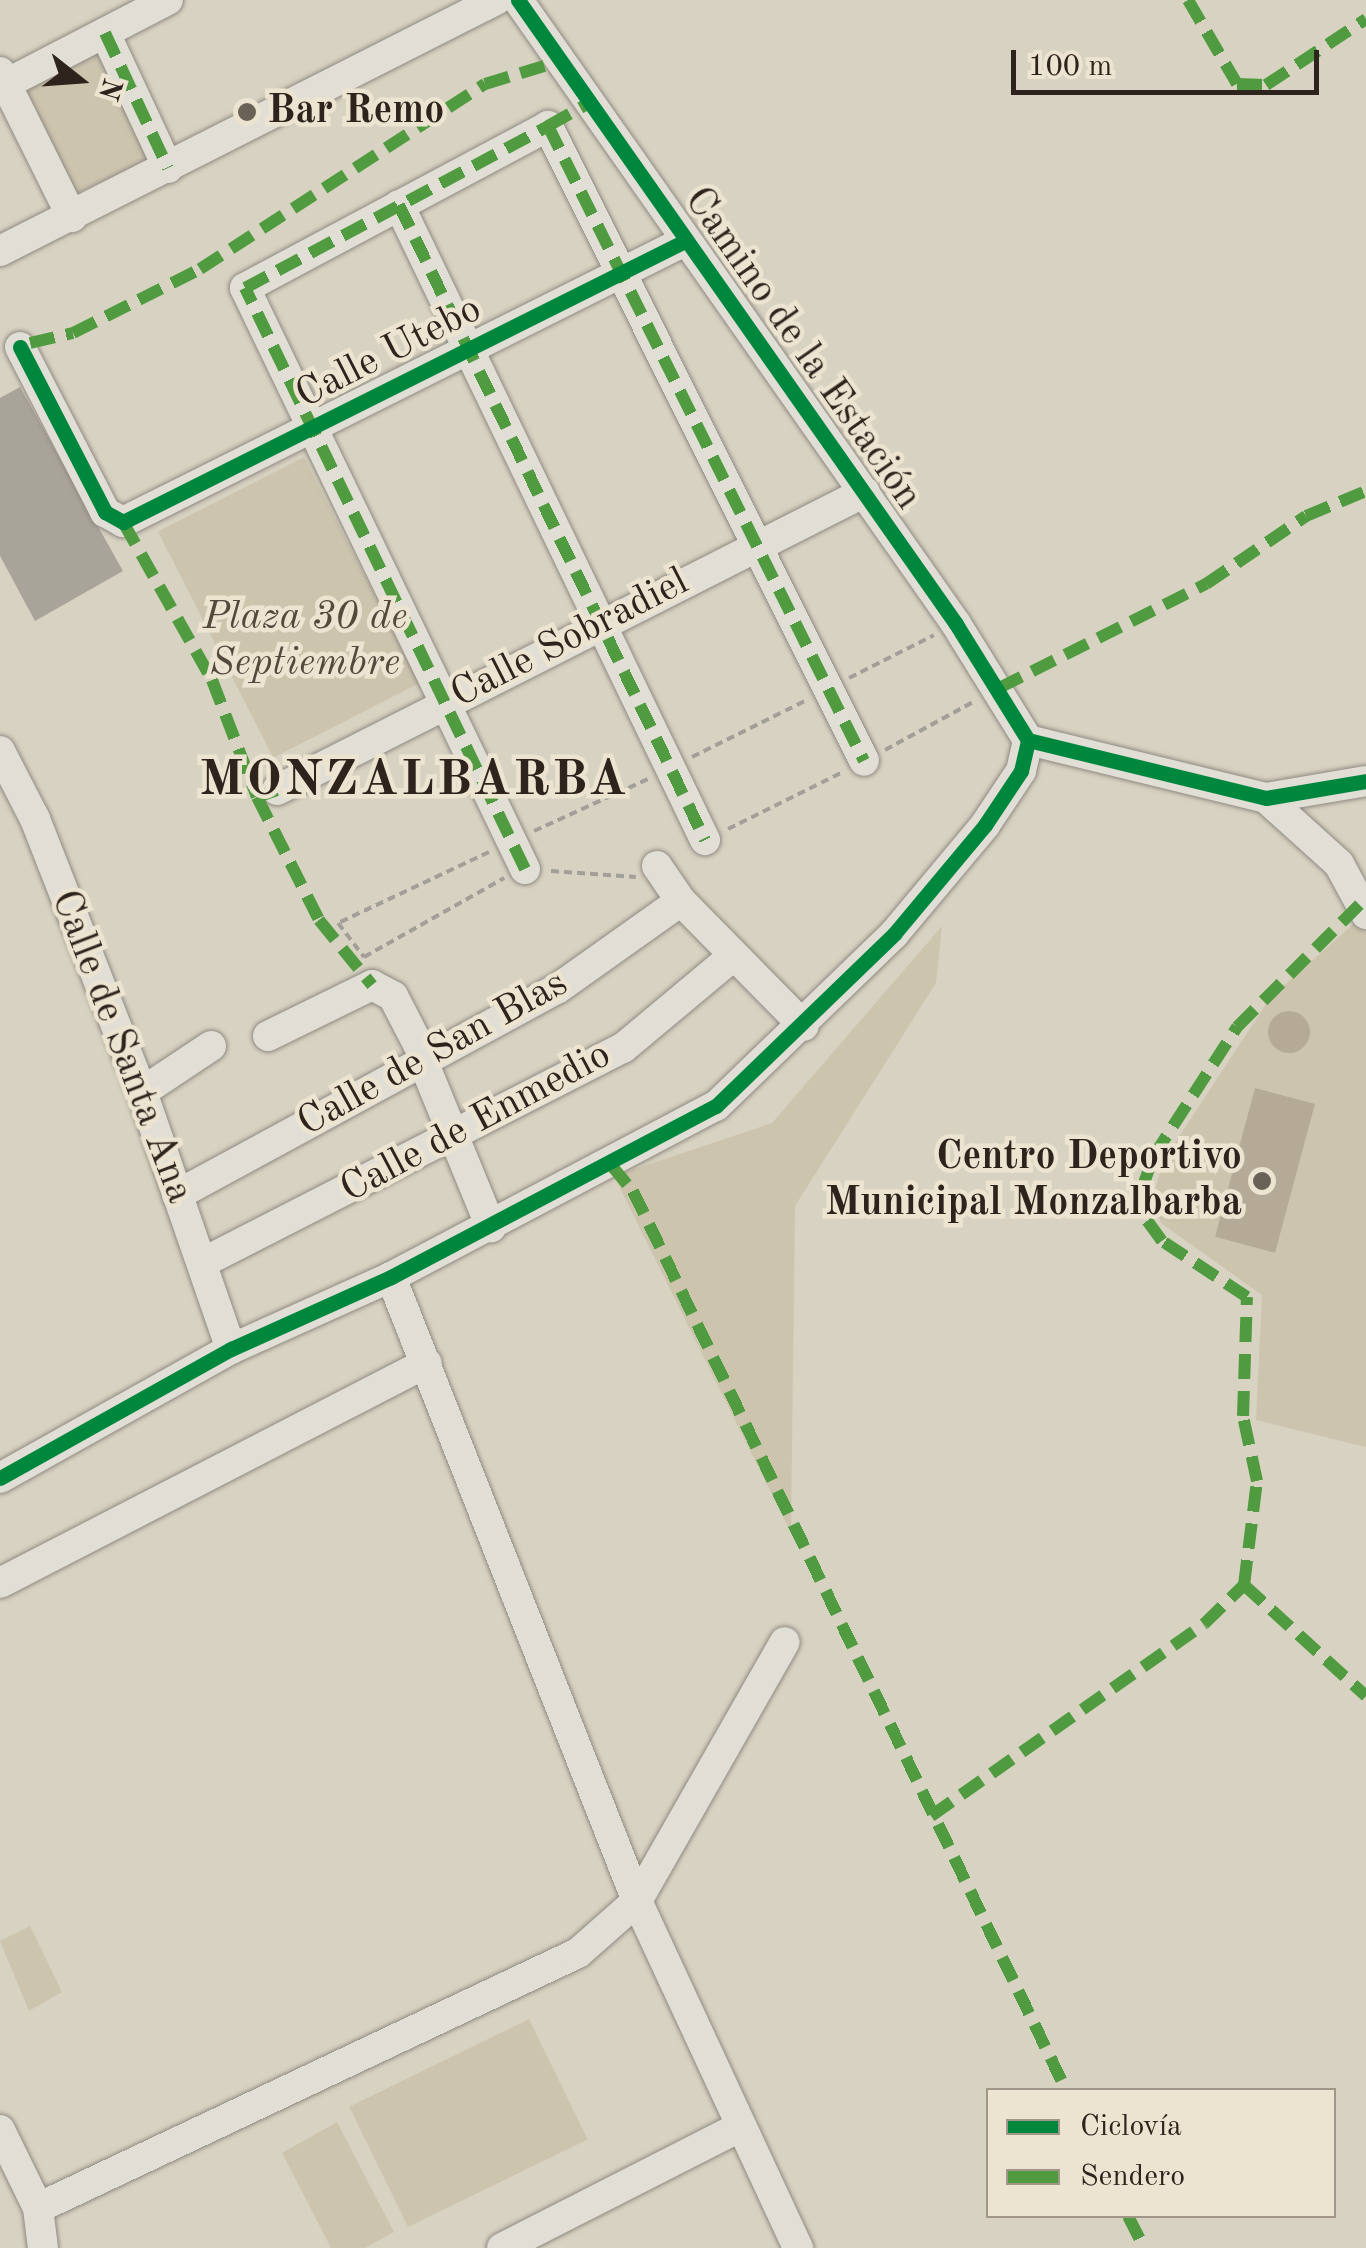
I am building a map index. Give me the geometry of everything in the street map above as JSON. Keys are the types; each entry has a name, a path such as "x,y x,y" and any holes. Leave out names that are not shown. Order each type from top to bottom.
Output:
{"street":[{"path":"72,217 4,81 105,33 129,9 168,0"},
{"path":"0,251 496,0"},
{"name":"Camino de la Estación","path":"518,0 956,624 1028,740"},
{"path":"105,33 168,168"},
{"path":"525,869 516,839 245,288 589,103"},
{"path":"548,126 864,761"},
{"path":"399,205 705,840"},
{"name":"Calle Utebo","path":"17,349 105,512 123,522 685,242"},
{"name":"Calle Sobradiel","path":"276,790 757,543 865,492"},
{"path":"0,1478 230,1349 391,1277 716,1106 804,1026 894,934 985,824 1021,771 1028,740 1266,798 1366,780"},
{"name":"Calle de Santa Ana","path":"4,765 142,1092 230,1349"},
{"path":"1266,798 1338,864 1366,914"},
{"path":"657,866 681,901 732,957 804,1026"},
{"name":"Calle de San Blas","path":"177,1195 557,988 681,901"},
{"name":"Calle de Enmedio","path":"202,1263 623,1048 732,957"},
{"path":"268,1036 372,984 393,996 423,1058 491,1226"},
{"path":"142,1092 211,1046"},
{"path":"391,1277 636,1901 798,2248"},
{"path":"0,1582 427,1362"},
{"path":"38,2208 578,1953 636,1901 786,1642"},
{"path":"502,2248 741,2126"},
{"path":"0,2130 38,2208 43,2248"}],"path":[{"path":"657,866 634,878 525,869 364,957 338,923 669,769 956,624"},
{"path":"705,840 999,688"}],"green space":[{"path":"111,45 162,154 71,196 20,87"},
{"name":"Plaza 30 de Septiembre","path":"304,457 419,683 273,758 158,531"},
{"name":"Centro Deportivo Municipal Monzalbarba","path":"1358,920 1366,933 1366,1447 1256,1420 1262,1295 1161,1223 1152,1201 1163,1161 1270,998"},
{"path":"942,926 936,983 795,1206 791,1533 614,1176 772,1123"},
{"path":"30,1926 62,1992 29,2011 0,1941"},
{"path":"529,2019 588,2139 408,2227 349,2107"},
{"path":"337,2122 394,2232 365,2248 331,2248 282,2153"}],"shaded area":[{"path":"1289,1011 1304,1017 1310,1032 1304,1047 1289,1053 1274,1047 1268,1032 1274,1017"},
{"path":"1255,1088 1315,1104 1275,1253 1215,1237"}],"building":[{"path":"20,387 123,571 35,621 0,556 0,398"}],"marked path":[{"path":"1188,0 1237,84 1266,85 1366,19"},
{"path":"105,33 168,168"},
{"path":"30,343 73,333 200,269 485,84 560,61"},
{"path":"548,126 589,103"},
{"path":"525,869 245,288 548,126 864,761"},
{"path":"399,205 705,840"},
{"path":"999,688 1206,584 1306,516 1366,491"},
{"path":"123,522 212,680 257,797 277,790"},
{"path":"257,797 319,920 372,985"},
{"path":"931,1816 1204,1624 1244,1585 1257,1481 1243,1416 1247,1297 1162,1241 1143,1215 1142,1189 1153,1157 1237,1027 1360,904"},
{"path":"611,1165 633,1191 1065,2088"},
{"path":"1244,1585 1366,1696"},
{"path":"1129,2218 1144,2248"}],"cycle path":[{"path":"518,0 956,624 1028,740"},
{"path":"20,347 105,512 123,522 685,241"},
{"path":"1028,740 1266,798 1366,781"},
{"path":"0,1478 231,1349 391,1277 716,1106 894,934 985,825 1021,771 1028,740"}],"place":[{"name":"Bar Remo","path":"247,112"},
{"name":"Centro Deportivo Municipal Monzalbarba","path":"1262,1181"}],"district":[{"name":"MONZALBARBA","path":"414,782"}]}
